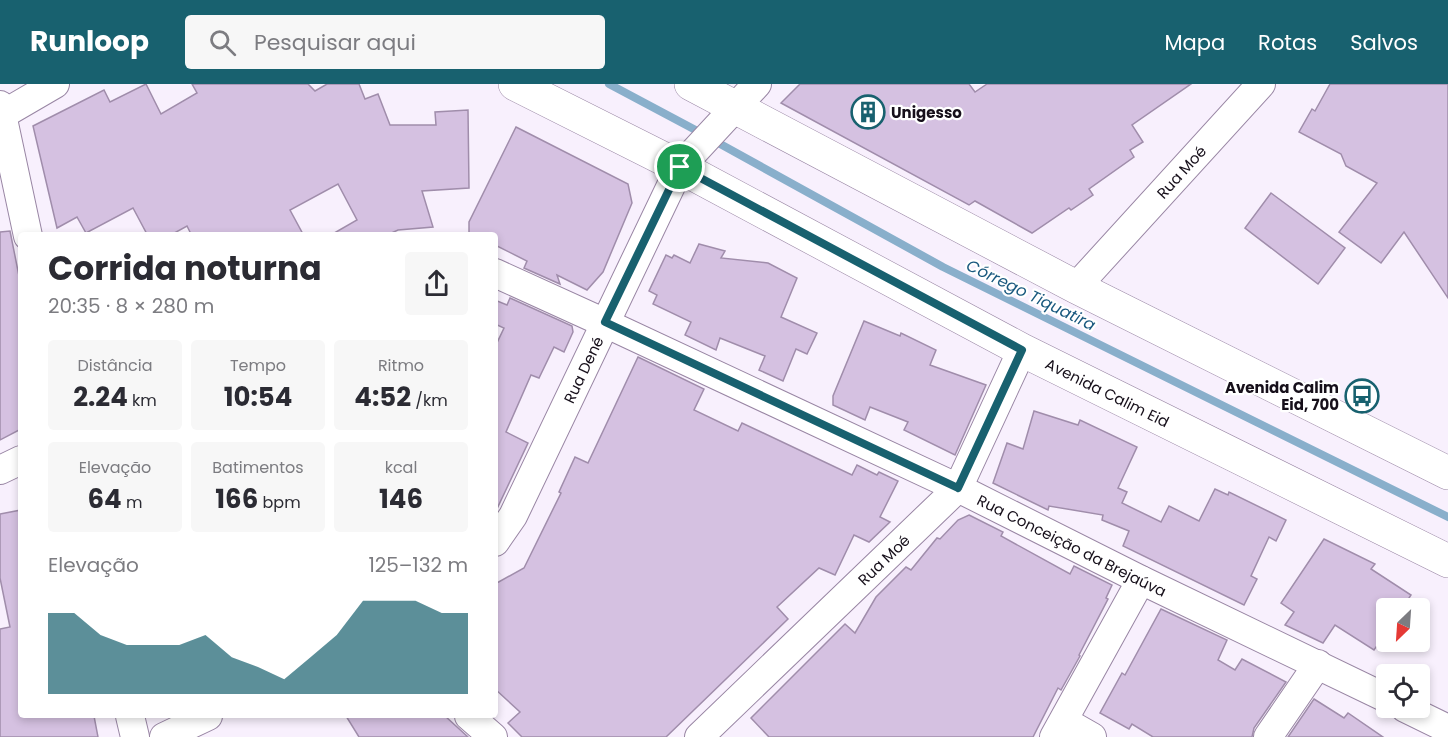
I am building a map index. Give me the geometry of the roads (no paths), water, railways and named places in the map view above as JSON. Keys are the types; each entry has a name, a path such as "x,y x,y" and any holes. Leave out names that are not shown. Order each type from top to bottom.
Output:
{"main road":[{"name":"Avenida Calim Eid","path":"515,84 688,159 1022,350 1448,561"},
{"path":"691,84 728,115 1076,286 1448,473"}],"street":[{"path":"27,232 1,112 55,84"},
{"name":"Rua Dené","path":"498,538 513,516 605,322 688,159 757,84"},
{"name":"Rua Moé","path":"1076,286 1261,84"},
{"name":"Rua Conceição da Brejaúva","path":"498,274 605,322 958,488 1141,580 1376,693"},
{"name":"Rua Moé","path":"699,737 958,488 1022,350"},
{"path":"0,470 18,461"},
{"path":"1092,737 1059,729 1141,580"},
{"path":"1268,737 1318,664"},
{"path":"130,718 135,737"},
{"path":"164,737 204,718"},
{"path":"471,718 493,737"},
{"path":"1425,718 1448,729"}],"waterway":[{"name":"Córrego Tiquatira","path":"609,84 703,134"},
{"name":"Córrego Tiquatira","path":"713,140 943,267 1448,517"}],"place":[{"name":"Unigesso","path":"868,112"},
{"name":"Avenida Calim Eid, 700","path":"1362,396"}]}
